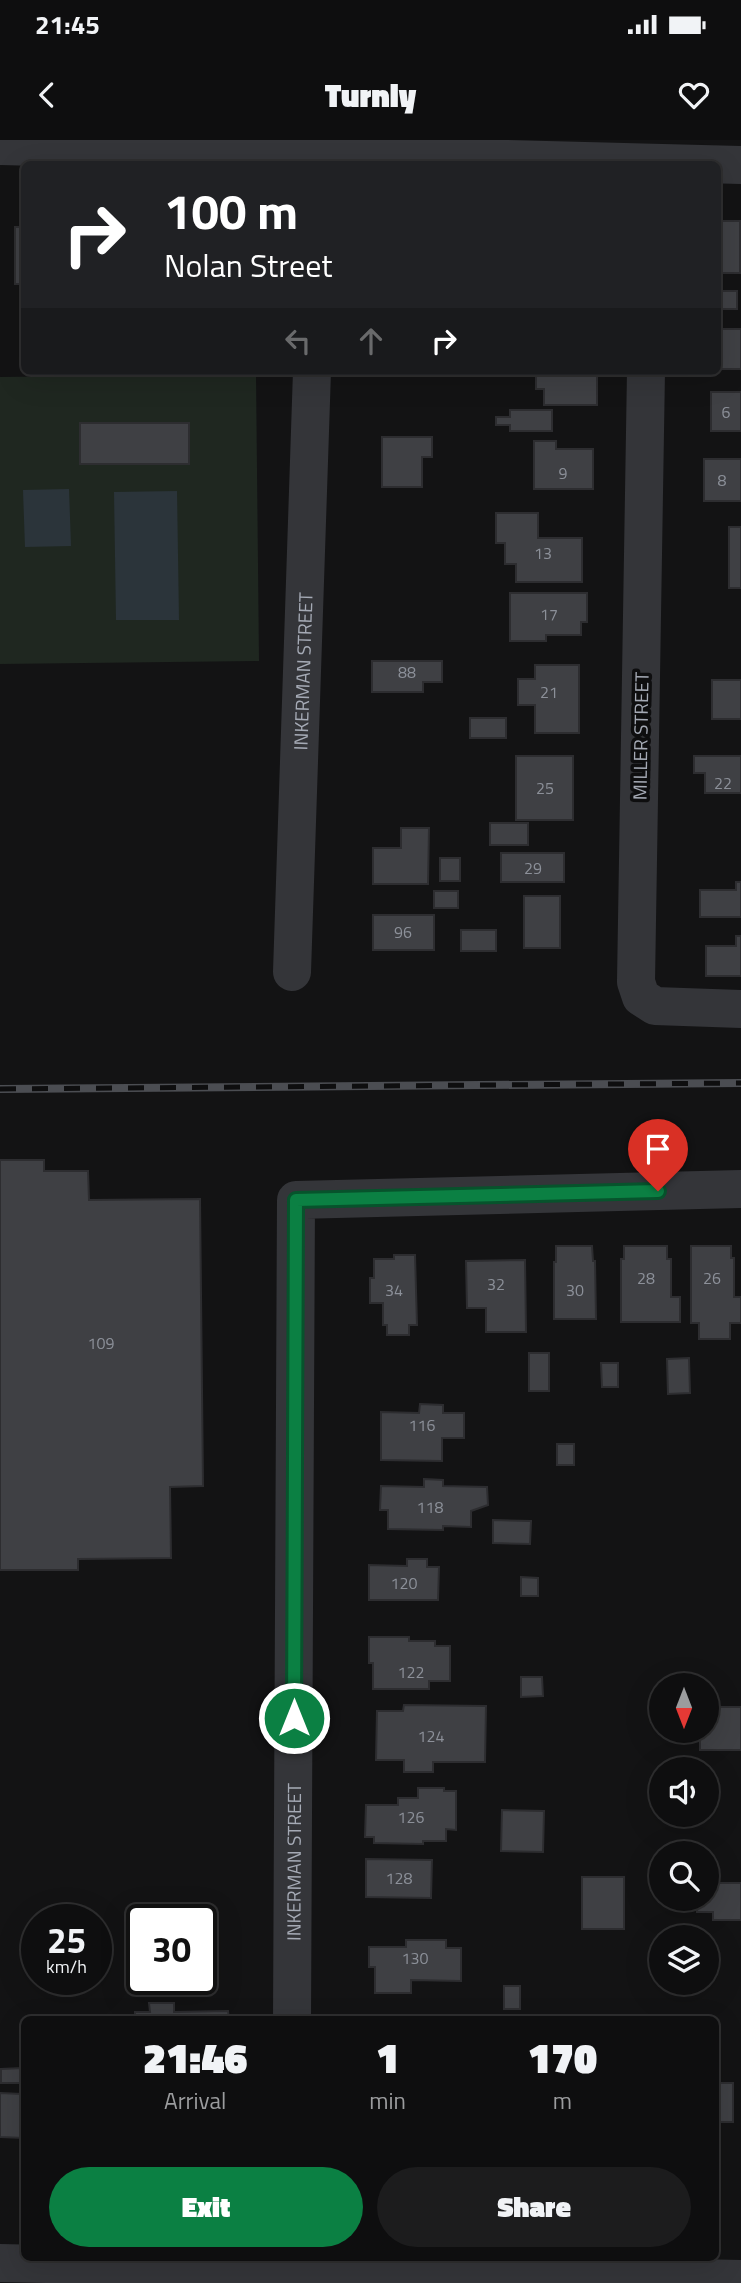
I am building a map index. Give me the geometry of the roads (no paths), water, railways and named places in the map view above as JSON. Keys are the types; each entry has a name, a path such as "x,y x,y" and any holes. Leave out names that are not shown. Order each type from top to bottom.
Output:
{"street":[{"path":"0,146 638,157 690,161"},
{"path":"721,163 741,165"},
{"name":"INKERMAN STREET","path":"292,972 312,375"},
{"name":"MILLER STREET","path":"646,375 636,982 641,997 654,1006 741,1009"},
{"name":"INKERMAN STREET","path":"292,2016 296,1200 741,1189"},
{"path":"0,2263 741,2279"}],"railway":[{"path":"0,1089 741,1083"}]}
